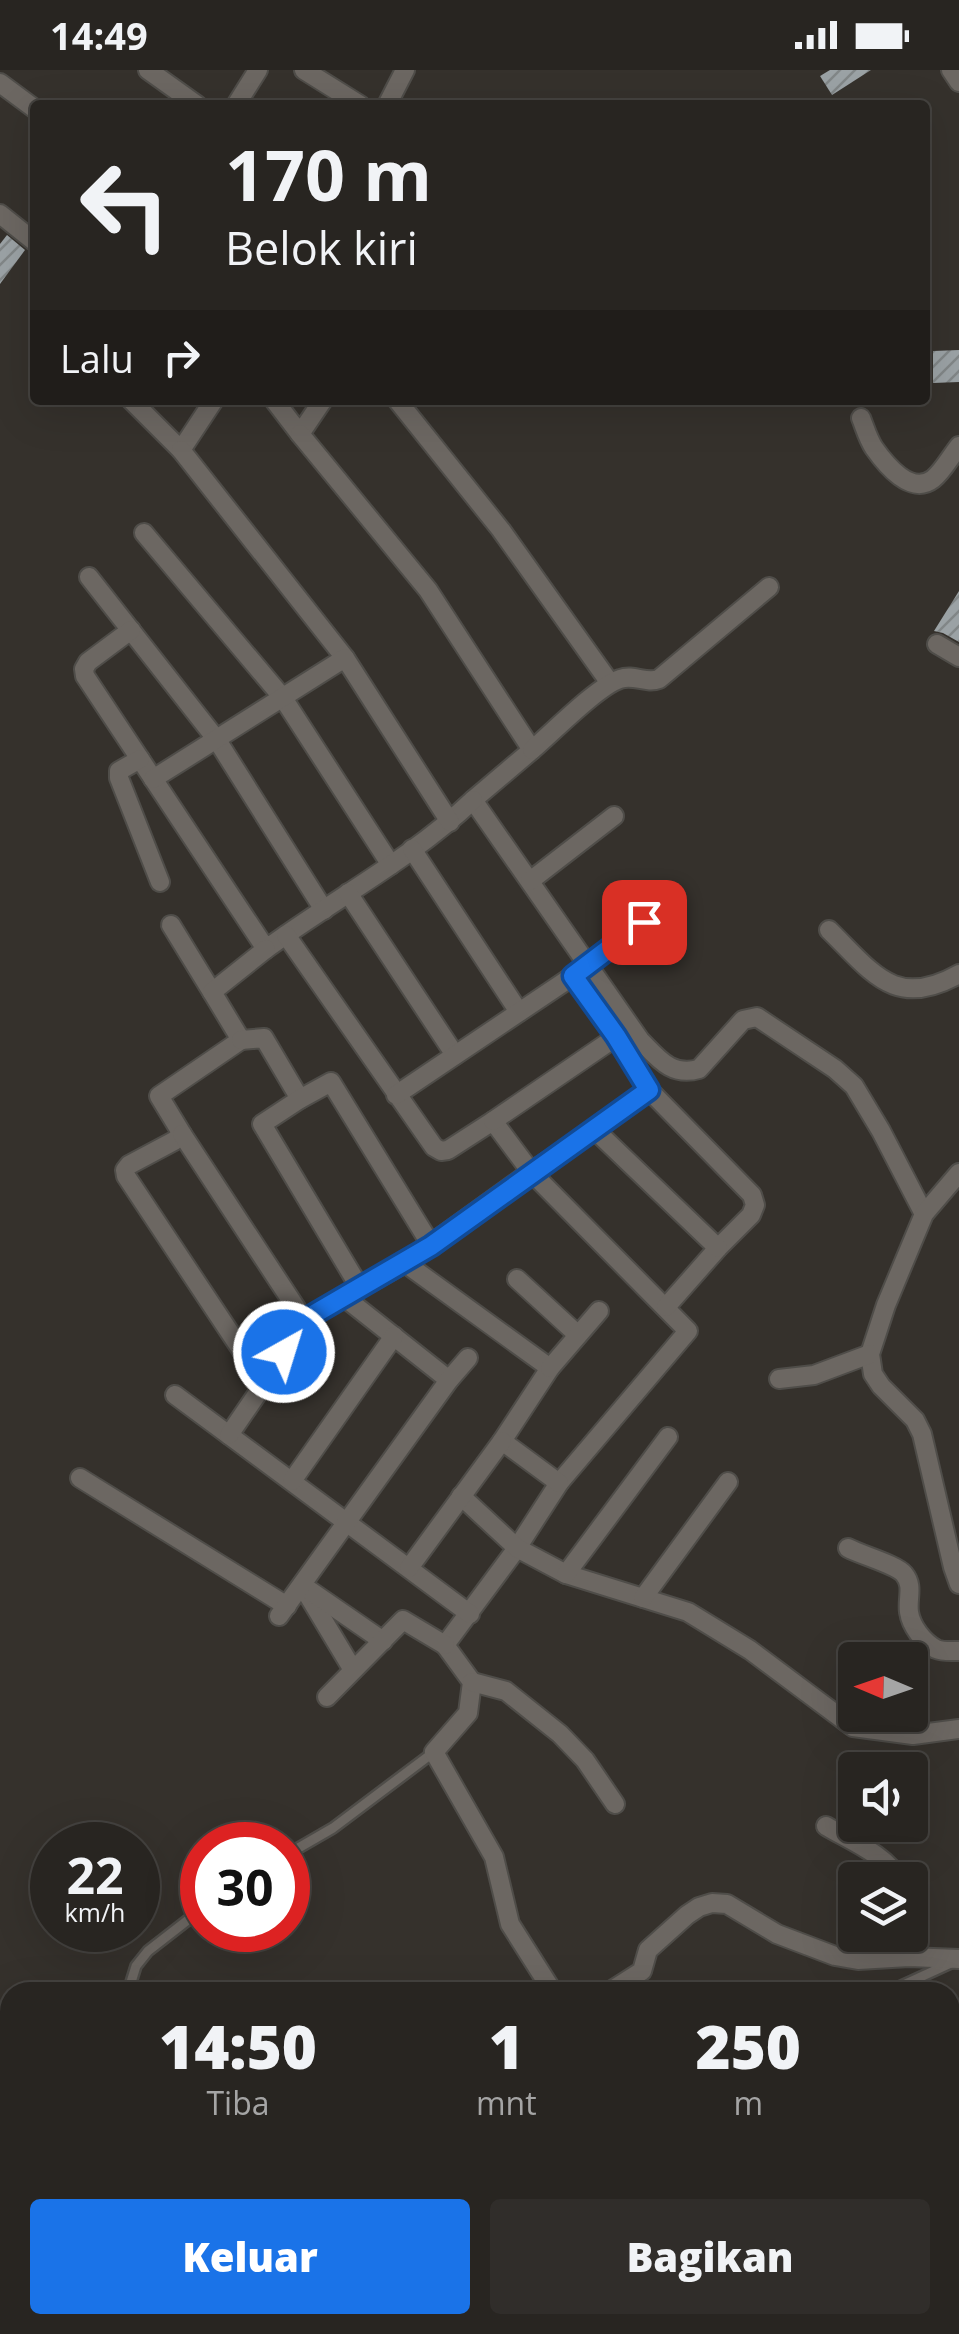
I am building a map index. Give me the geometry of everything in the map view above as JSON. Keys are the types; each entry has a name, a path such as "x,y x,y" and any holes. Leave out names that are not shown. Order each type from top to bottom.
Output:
{"street":[{"path":"148,70 190,100"},
{"path":"239,100 258,70"},
{"path":"304,70 352,100"},
{"path":"390,100 406,70"},
{"path":"951,70 959,82"},
{"path":"0,83 30,105"},
{"path":"0,214 30,238"},
{"path":"136,405 181,450 345,658 450,822"},
{"path":"181,450 211,405"},
{"path":"278,405 428,590 532,750"},
{"path":"300,434 320,405"},
{"path":"401,405 500,530 610,682"},
{"path":"861,418 873,447 902,479 911,482 923,484 934,478 959,446"},
{"path":"144,533 283,698 391,865"},
{"path":"89,577 217,740 324,910"},
{"path":"212,992 286,935 450,822 610,682 626,677 653,682 659,679 769,587"},
{"path":"131,630 88,662 85,676 266,950"},
{"path":"936,644 959,657"},
{"path":"153,780 345,658"},
{"path":"140,759 120,771 119,778 160,882"},
{"path":"473,800 530,881 649,1090 752,1195 755,1205 751,1216 666,1307"},
{"path":"530,881 614,816"},
{"path":"412,849 519,1012"},
{"path":"348,893 456,1055"},
{"path":"396,1095 674,900"},
{"path":"171,925 241,1040"},
{"path":"829,930 879,979 908,990 932,987 959,974"},
{"path":"286,935 396,1095 441,1151 493,1121 616,1036"},
{"path":"579,970 668,1068 682,1072 698,1069 743,1020 757,1017 834,1069 854,1086 870,1111 924,1214"},
{"path":"300,1099 264,1038 241,1040 159,1096 304,1320"},
{"path":"431,1246 330,1082 262,1124 352,1292 394,1336 449,1380"},
{"path":"229,1435 304,1320 431,1246 649,1090"},
{"path":"445,1645 518,1548 559,1483 688,1330 532,1172 493,1121"},
{"path":"595,1130 718,1248"},
{"path":"182,1134 129,1165 126,1176 264,1384"},
{"path":"959,1174 924,1214 870,1354 881,1386 915,1420 922,1434 959,1584"},
{"path":"405,1262 550,1368"},
{"path":"517,1279 578,1335"},
{"path":"408,1568 502,1441 550,1368 599,1310"},
{"path":"292,1481 394,1336"},
{"path":"779,1379 814,1376 870,1354"},
{"path":"80,1478 283,1611 468,1358"},
{"path":"175,1395 470,1614"},
{"path":"566,1574 668,1436"},
{"path":"502,1441 559,1483"},
{"path":"643,1598 728,1482"},
{"path":"461,1496 518,1548 566,1574 688,1612 750,1650 853,1727 913,1734 959,1729"},
{"path":"848,1548 899,1569 908,1578 908,1610 920,1636 935,1649 959,1651"},
{"path":"302,1585 383,1641"},
{"path":"302,1585 354,1670"},
{"path":"327,1697 403,1620 445,1645 472,1682 506,1690 560,1734 585,1760 616,1804"},
{"path":"472,1682 468,1713 434,1752 494,1857 510,1924 547,1982"},
{"path":"826,1826 883,1862"},
{"path":"625,1982 642,1971 648,1950 687,1915 712,1902 727,1904 777,1934 836,1956 879,1961 910,1957 959,1959"},
{"path":"910,1952 910,1957"}],"lane":[{"path":"310,1841 434,1752"},
{"path":"131,1982 136,1966 148,1950 180,1926"},
{"path":"910,1982 959,1959"}],"building":[{"path":"830,70 871,70 832,95 820,76"},
{"path":"7,235 25,250 0,284 0,244"},
{"path":"959,350 959,382 933,383 933,351"},
{"path":"959,591 959,642 934,631"}],"route":[{"path":"284,1352 304,1320 431,1246 649,1090 573,976 644,922"}]}
